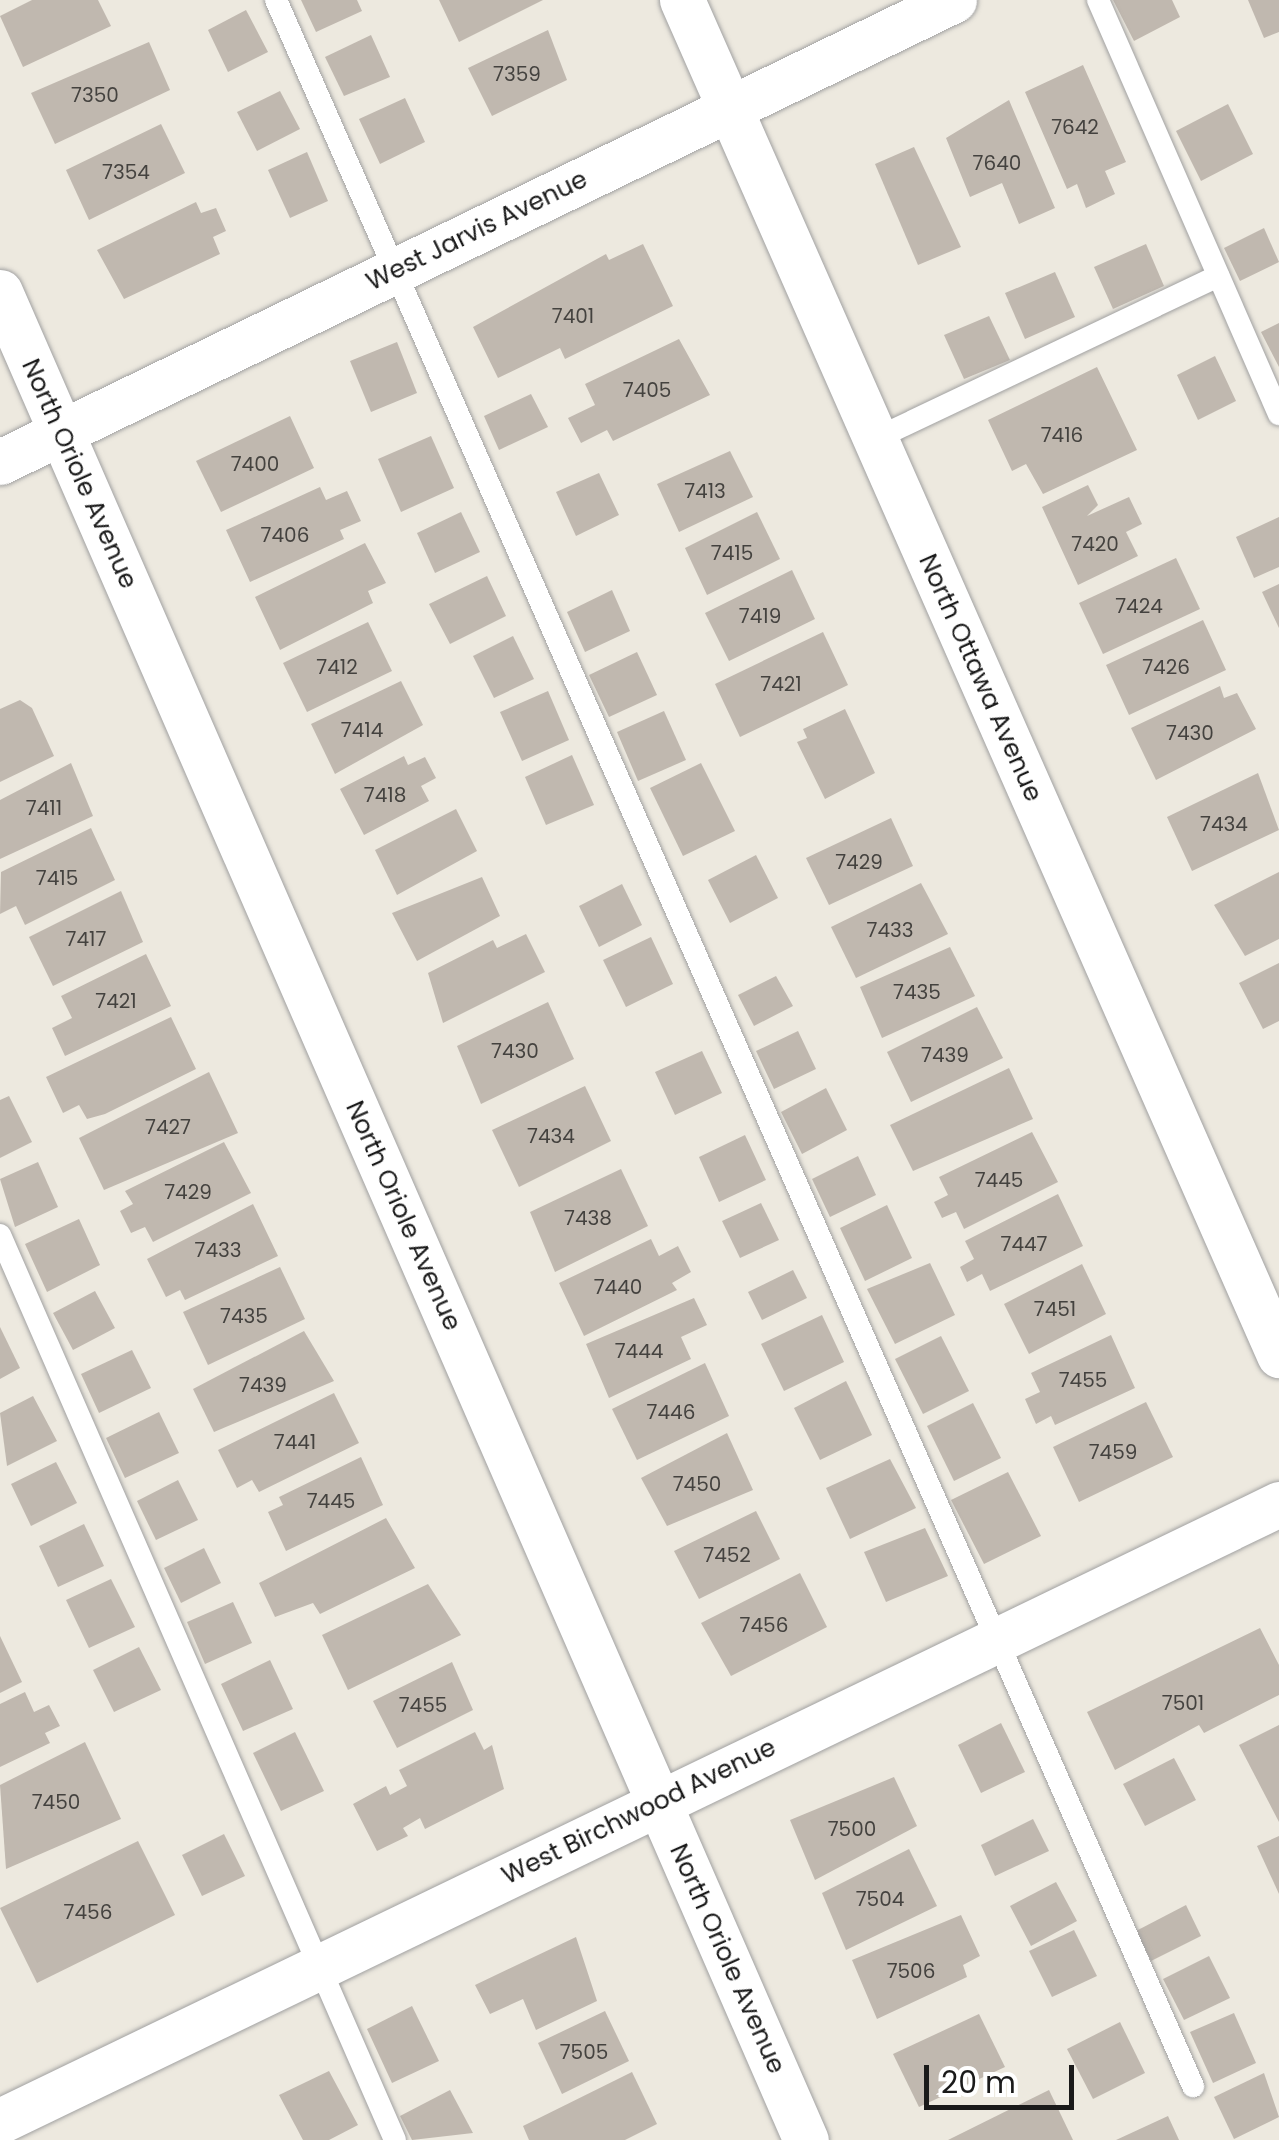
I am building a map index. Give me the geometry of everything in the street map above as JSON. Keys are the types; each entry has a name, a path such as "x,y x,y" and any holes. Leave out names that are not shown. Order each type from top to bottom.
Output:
{"street":[{"name":"North Ottawa Avenue","path":"682,0 1279,1355"},
{"name":"West Jarvis Avenue","path":"0,462 954,0"},
{"name":"North Oriole Avenue","path":"0,292 806,2140"},
{"name":"West Birchwood Avenue","path":"0,2121 1279,1504"}],"lane":[{"path":"276,0 1192,2086"},
{"path":"1098,0 1279,414"},
{"path":"875,439 1218,276"},
{"path":"0,1236 395,2140"}],"building":[{"path":"32,0 98,0 111,26 23,67 0,16"},
{"path":"301,0 357,0 362,11 316,32"},
{"path":"439,0 543,0 459,42"},
{"path":"1113,0 1172,0 1180,17 1134,41"},
{"path":"1248,0 1279,0 1279,32 1264,38"},
{"path":"246,10 268,52 228,72 208,30"},
{"path":"548,30 567,80 492,116 468,68"},
{"path":"371,35 390,77 344,96 325,57"},
{"path":"149,42 170,90 55,144 31,93"},
{"path":"1083,65 1126,162 1105,171 1115,194 1086,208 1077,184 1067,189 1025,92"},
{"path":"280,91 300,129 257,151 237,112"},
{"path":"405,98 425,142 380,164 359,119"},
{"path":"1009,100 1055,208 1019,224 1002,183 970,197 946,138"},
{"path":"1228,104 1253,154 1201,181 1176,131"},
{"path":"161,124 185,173 89,220 66,170"},
{"path":"914,147 961,247 918,265 875,164"},
{"path":"307,152 328,201 290,218 268,170"},
{"path":"196,202 201,213 216,208 226,231 213,237 220,254 124,299 97,250"},
{"path":"1264,228 1279,262 1240,281 1224,248"},
{"path":"643,244 673,306 565,359 560,348 498,378 473,327 606,254 609,260"},
{"path":"1146,244 1164,286 1113,309 1094,267"},
{"path":"1055,272 1075,317 1025,339 1005,293"},
{"path":"989,316 1010,360 964,379 944,335"},
{"path":"1279,323 1279,367 1261,332"},
{"path":"679,339 710,395 613,441 607,430 581,443 568,418 595,405 585,384"},
{"path":"397,342 417,393 371,412 350,361"},
{"path":"1215,356 1236,401 1198,420 1177,375"},
{"path":"1097,367 1137,450 1043,494 1026,464 1012,471 988,420"},
{"path":"531,394 548,427 499,450 484,416"},
{"path":"290,416 314,468 221,512 196,461"},
{"path":"431,436 454,488 401,512 378,459"},
{"path":"730,451 753,497 679,532 657,484"},
{"path":"599,473 619,515 576,536 556,492"},
{"path":"1088,485 1098,505 1087,516 1129,497 1142,524 1126,532 1138,556 1078,585 1042,507"},
{"path":"320,487 326,500 347,491 361,521 340,530 344,539 250,582 226,530"},
{"path":"461,512 480,552 435,573 417,533"},
{"path":"757,512 780,559 707,595 685,548"},
{"path":"1279,517 1279,567 1254,578 1236,537"},
{"path":"365,543 386,583 368,591 373,603 280,650 255,597"},
{"path":"1176,558 1200,609 1103,654 1079,603"},
{"path":"792,570 815,619 729,661 705,613"},
{"path":"487,576 506,616 450,644 429,604"},
{"path":"1279,584 1279,628 1262,592"},
{"path":"612,590 630,631 585,652 567,612"},
{"path":"1203,620 1226,670 1129,715 1106,665"},
{"path":"368,622 392,671 307,712 283,663"},
{"path":"823,632 848,685 740,737 715,684"},
{"path":"513,636 534,679 494,698 473,656"},
{"path":"637,652 657,695 609,717 589,675"},
{"path":"401,681 423,725 335,774 311,724"},
{"path":"1220,686 1224,698 1237,693 1256,729 1156,780 1131,728"},
{"path":"548,691 569,740 522,761 500,712"},
{"path":"20,700 32,708 54,756 0,782 0,709"},
{"path":"845,709 875,773 825,799 797,742 807,738 803,729"},
{"path":"664,711 686,760 638,781 617,732"},
{"path":"572,755 594,805 546,825 525,777"},
{"path":"404,756 408,765 425,757 436,778 421,786 429,801 364,835 340,789"},
{"path":"71,763 93,816 0,859 0,800"},
{"path":"701,763 735,831 683,856 650,788"},
{"path":"1258,773 1279,830 1192,871 1167,817"},
{"path":"456,809 477,851 397,895 375,850"},
{"path":"891,818 913,866 829,905 806,858"},
{"path":"91,828 115,880 25,925 16,906 0,914 1,872"},
{"path":"756,855 778,898 730,923 708,880"},
{"path":"1279,872 1279,939 1245,956 1214,905"},
{"path":"482,877 500,916 417,961 392,913"},
{"path":"921,883 948,934 856,978 831,927"},
{"path":"622,884 642,925 599,947 579,906"},
{"path":"121,891 143,942 53,986 29,937"},
{"path":"526,934 545,972 443,1023 428,973 493,940 497,948"},
{"path":"651,937 673,984 626,1007 603,960"},
{"path":"950,947 975,996 882,1038 860,987"},
{"path":"146,954 171,1006 65,1056 52,1028 72,1018 61,996"},
{"path":"1279,963 1279,1021 1263,1029 1239,983"},
{"path":"776,976 793,1006 754,1026 738,995"},
{"path":"548,1002 574,1059 481,1104 457,1046"},
{"path":"977,1007 1003,1058 911,1102 887,1052"},
{"path":"171,1017 196,1069 105,1114 87,1119 79,1105 63,1113 46,1077"},
{"path":"798,1031 816,1069 774,1089 756,1051"},
{"path":"702,1051 722,1093 675,1115 655,1072"},
{"path":"1009,1068 1033,1119 913,1171 890,1125"},
{"path":"209,1072 238,1133 104,1190 79,1138"},
{"path":"585,1086 611,1141 519,1187 492,1130"},
{"path":"826,1088 847,1130 802,1154 781,1112"},
{"path":"9,1096 32,1142 0,1158 0,1100"},
{"path":"1032,1132 1058,1182 964,1229 956,1212 942,1218 934,1202 948,1195 939,1177"},
{"path":"745,1135 766,1180 719,1202 699,1157"},
{"path":"224,1142 251,1193 153,1242 145,1227 131,1233 120,1211 133,1204 125,1191"},
{"path":"858,1156 876,1195 830,1217 812,1179"},
{"path":"38,1162 58,1207 15,1227 0,1179"},
{"path":"621,1169 648,1226 555,1272 530,1212"},
{"path":"1058,1194 1083,1246 990,1291 982,1274 967,1282 960,1267 974,1259 965,1241"},
{"path":"761,1203 779,1240 740,1258 722,1221"},
{"path":"253,1204 278,1256 185,1300 180,1290 166,1297 147,1259"},
{"path":"887,1205 912,1258 865,1281 840,1228"},
{"path":"79,1219 100,1265 47,1292 25,1244"},
{"path":"651,1239 659,1256 678,1246 691,1272 672,1283 677,1290 584,1336 559,1283"},
{"path":"930,1263 955,1315 895,1344 867,1289"},
{"path":"1082,1264 1106,1314 1029,1354 1004,1304"},
{"path":"280,1267 305,1319 208,1365 183,1312"},
{"path":"793,1270 807,1298 762,1320 748,1292"},
{"path":"95,1291 115,1328 73,1350 53,1313"},
{"path":"694,1298 707,1325 681,1337 691,1359 609,1398 586,1344"},
{"path":"822,1315 844,1362 784,1391 761,1344"},
{"path":"0,1327 20,1368 0,1379"},
{"path":"304,1331 334,1381 214,1432 193,1389"},
{"path":"1111,1335 1135,1388 1055,1425 1051,1416 1036,1424 1025,1399 1040,1392 1031,1373"},
{"path":"941,1336 969,1391 923,1414 895,1359"},
{"path":"132,1350 151,1388 99,1413 81,1374"},
{"path":"705,1363 729,1416 637,1460 612,1409"},
{"path":"846,1381 872,1435 820,1460 794,1408"},
{"path":"334,1393 359,1443 259,1492 252,1480 237,1488 218,1450"},
{"path":"33,1396 57,1441 7,1466 0,1413"},
{"path":"1146,1402 1173,1457 1079,1502 1053,1447"},
{"path":"973,1403 1001,1458 954,1481 927,1426"},
{"path":"159,1412 179,1453 125,1478 106,1438"},
{"path":"727,1433 753,1490 667,1526 641,1478"},
{"path":"361,1457 383,1505 286,1551 268,1512 283,1505 279,1497"},
{"path":"890,1459 916,1508 850,1539 826,1488"},
{"path":"56,1462 77,1503 31,1526 11,1484"},
{"path":"1008,1472 1041,1536 984,1564 951,1500"},
{"path":"178,1480 198,1520 156,1540 137,1501"},
{"path":"756,1511 780,1559 699,1599 674,1551"},
{"path":"386,1518 415,1568 320,1614 313,1603 275,1617 259,1583"},
{"path":"84,1524 104,1566 58,1587 39,1546"},
{"path":"925,1528 948,1576 886,1602 864,1552"},
{"path":"204,1548 221,1583 181,1603 164,1568"},
{"path":"800,1573 827,1627 731,1676 701,1623"},
{"path":"111,1579 135,1627 89,1648 66,1600"},
{"path":"428,1584 461,1635 348,1690 322,1635"},
{"path":"233,1602 252,1643 205,1664 187,1622"},
{"path":"1260,1628 1279,1665 1279,1695 1204,1733 1199,1725 1115,1770 1087,1712"},
{"path":"0,1636 22,1682 0,1693"},
{"path":"139,1647 161,1690 114,1712 93,1670"},
{"path":"270,1660 293,1709 243,1731 221,1684"},
{"path":"452,1662 473,1710 397,1748 373,1701"},
{"path":"25,1692 34,1712 49,1705 60,1726 45,1733 50,1743 0,1767 0,1704"},
{"path":"1001,1723 1025,1772 981,1793 958,1745"},
{"path":"1279,1725 1279,1822 1239,1745"},
{"path":"295,1732 324,1791 281,1811 253,1753"},
{"path":"475,1732 484,1750 492,1745 504,1789 425,1829 420,1818 403,1828 408,1836 377,1851 353,1804 386,1786 390,1795 407,1786 399,1770"},
{"path":"85,1742 121,1819 6,1869 0,1785"},
{"path":"1174,1758 1196,1800 1145,1826 1123,1784"},
{"path":"894,1777 917,1826 815,1880 790,1820"},
{"path":"1033,1819 1049,1851 995,1876 981,1845"},
{"path":"224,1834 245,1876 202,1896 182,1855"},
{"path":"1279,1836 1279,1894 1257,1846"},
{"path":"138,1841 175,1915 37,1983 0,1908"},
{"path":"909,1849 937,1906 846,1950 822,1893"},
{"path":"1056,1882 1077,1921 1031,1946 1010,1906"},
{"path":"1186,1905 1201,1936 1151,1961 1136,1931"},
{"path":"961,1915 980,1956 963,1965 967,1977 877,2019 852,1960"},
{"path":"1074,1930 1097,1976 1052,1997 1029,1951"},
{"path":"576,1937 597,2001 536,2030 523,1999 490,2014 475,1985"},
{"path":"1209,1956 1230,1998 1184,2020 1163,1979"},
{"path":"412,2006 439,2061 392,2083 367,2029"},
{"path":"605,2011 629,2061 562,2094 538,2043"},
{"path":"1234,2013 1256,2063 1213,2083 1190,2032"},
{"path":"979,2014 1005,2067 919,2107 893,2054"},
{"path":"1120,2022 1145,2073 1093,2099 1067,2049"},
{"path":"329,2071 358,2125 329,2140 303,2140 279,2095"},
{"path":"632,2072 657,2124 625,2140 529,2140 523,2126"},
{"path":"1264,2073 1279,2117 1234,2139 1214,2097"},
{"path":"450,2090 473,2133 412,2140 400,2116"},
{"path":"1049,2090 1073,2140 948,2140"},
{"path":"1168,2116 1179,2140 1116,2140"}]}
